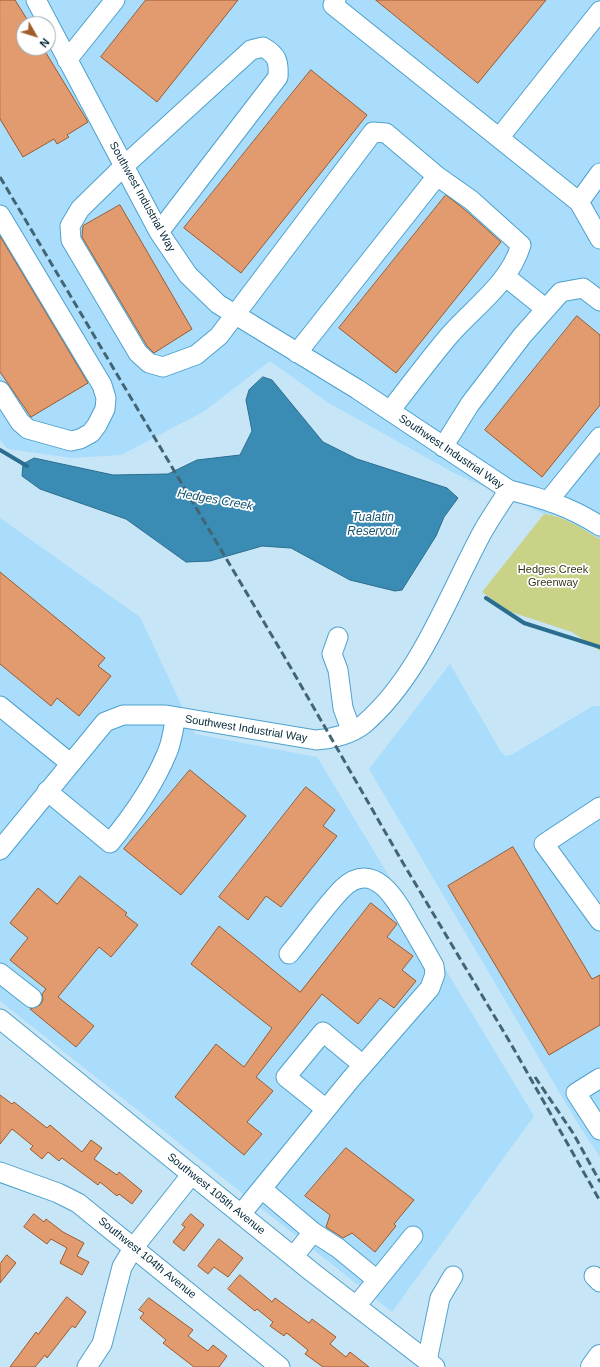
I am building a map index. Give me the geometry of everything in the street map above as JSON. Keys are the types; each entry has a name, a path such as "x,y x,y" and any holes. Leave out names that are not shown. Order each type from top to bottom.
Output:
{"main road":[{"path":"592,1367 600,1356"}],"street":[{"name":"Southwest Industrial Way","path":"3,841 105,722 123,715 176,717 310,740 330,739 363,725 400,684 427,640 483,531 509,490 390,411 218,304 188,275 160,232 36,0"},
{"path":"67,60 115,0"},
{"path":"336,0 333,5 579,202 600,239"},
{"path":"499,138 600,11"},
{"path":"160,232 278,77 278,64 271,52 263,47 251,50 124,166 80,209 70,226 71,240 138,353 149,363 163,367 196,355 219,336 372,132 386,133 437,176 471,200 522,245 517,260 506,277 449,336 390,411"},
{"path":"579,202 600,173"},
{"path":"297,352 437,176"},
{"path":"0,215 102,385 106,398 105,409 91,433 80,439 71,441 28,429 20,422 0,391"},
{"path":"506,277 546,309"},
{"path":"443,447 470,404 522,336 561,292 583,288 600,301"},
{"path":"549,500 600,437"},
{"path":"509,490 549,500 584,516 600,526"},
{"path":"338,637 332,654 338,670 343,708 351,730"},
{"path":"4,713 70,763"},
{"path":"47,791 110,843 132,817 147,794 168,752 176,717"},
{"path":"600,807 544,844 600,921"},
{"path":"241,1214 326,1109 430,988 435,974 434,966 395,898 378,882 368,878 356,879 343,888 289,954"},
{"path":"0,972 32,998"},
{"name":"Southwest 105th Avenue","path":"0,1018 241,1214 431,1364"},
{"path":"326,1109 286,1077 322,1032 364,1065"},
{"path":"600,1078 576,1093 600,1130"},
{"name":"Southwest 104th Avenue","path":"0,1172 58,1193 78,1203 134,1247 276,1366"},
{"path":"87,1367 102,1344 122,1267 134,1247 192,1174"},
{"path":"262,1189 313,1232 343,1251 377,1280"},
{"path":"294,1256 313,1232"},
{"path":"357,1305 413,1236"},
{"path":"431,1364 440,1298 453,1276"}],"shaded area":[{"path":"0,0 600,0 600,539 565,519 555,515 544,514 454,473 327,402 270,361 203,412 121,455 72,458 8,449 0,440"},
{"path":"0,518 140,617 195,734 317,757 534,1116 392,1312 0,1001"},
{"path":"450,664 501,752 506,756 513,754 593,706 600,706 600,1157 575,1119 369,769"}],"green space":[{"name":"Hedges Creek Greenway","path":"544,514 566,520 600,539 600,651 572,632 508,611 482,592"}],"water":[{"name":"Tualatin Reservoir","path":"263,377 272,380 323,442 357,459 447,488 458,498 444,517 436,536 402,590 395,591 350,580 291,548 262,546 210,561 186,562 126,519 40,489 22,476 23,464 34,458 113,475 168,474 197,460 240,455 252,431 246,400 249,390"}],"building":[{"path":"0,0 15,0 25,16 16,16 16,56 48,56 88,122 67,135 69,137 57,144 54,139 23,157 0,119"},
{"path":"146,0 238,0 157,102 101,57"},
{"path":"376,0 546,0 478,83"},
{"path":"311,70 367,115 241,273 184,228"},
{"path":"446,195 501,242 396,373 339,328"},
{"path":"120,205 192,329 154,353 147,346 82,237 83,226"},
{"path":"0,236 88,383 31,417 0,372"},
{"path":"577,316 600,335 600,405 542,477 485,430"},
{"path":"0,572 105,658 98,666 111,676 79,716 57,698 51,706 0,664"},
{"path":"190,770 246,816 181,895 124,849"},
{"path":"306,787 335,810 323,826 337,836 281,907 266,896 248,920 219,897"},
{"path":"513,847 592,979 600,975 600,1025 549,1055 448,886"},
{"path":"80,876 127,913 125,915 138,925 111,957 99,947 58,997 94,1026 76,1047 30,1009 40,1005 43,1000 42,994 46,989 10,960 28,938 10,923 38,888 57,904"},
{"path":"371,903 397,924 387,937 413,956 402,970 416,981 394,1008 380,998 358,1024 322,994 256,1077 273,1091 247,1122 262,1134 244,1155 175,1097 216,1044 244,1067 272,1028 191,964 219,926 300,992"},
{"path":"0,1095 12,1104 14,1102 47,1128 50,1125 82,1152 91,1140 102,1148 94,1159 117,1175 119,1172 142,1191 132,1204 119,1194 117,1196 100,1182 98,1185 62,1158 59,1161 48,1152 42,1159 30,1149 33,1146 12,1129 0,1144"},
{"path":"346,1148 414,1200 394,1224 396,1226 375,1252 352,1233 343,1238 326,1227 330,1215 305,1196"},
{"path":"34,1214 44,1222 46,1219 63,1232 84,1243 77,1256 89,1262 82,1275 60,1263 67,1248 51,1239 47,1244 24,1227"},
{"path":"191,1214 204,1225 184,1251 173,1242 185,1227 182,1225"},
{"path":"219,1239 243,1258 228,1277 214,1267 208,1274 198,1266"},
{"path":"7,1255 16,1263 0,1283 0,1264"},
{"path":"240,1275 272,1302 275,1298 309,1323 312,1319 336,1337 330,1344 346,1357 350,1352 369,1367 323,1367 305,1354 308,1350 288,1334 286,1333 284,1336 270,1326 273,1322 257,1309 255,1311 228,1289"},
{"path":"67,1297 86,1312 75,1328 72,1326 47,1358 45,1355 35,1367 10,1367 36,1332 38,1334"},
{"path":"149,1298 193,1330 188,1336 208,1351 213,1345 227,1356 219,1367 194,1367 163,1343 166,1340 140,1318 144,1313 139,1310"}],"waterway":[{"name":"Hedges Creek","path":"0,450 27,466"},
{"name":"Hedges Creek","path":"486,598 524,623 600,647"}],"railway":[{"path":"0,177 284,656 403,863 511,1044 600,1201"},
{"path":"535,1077 573,1133 600,1182"}]}
